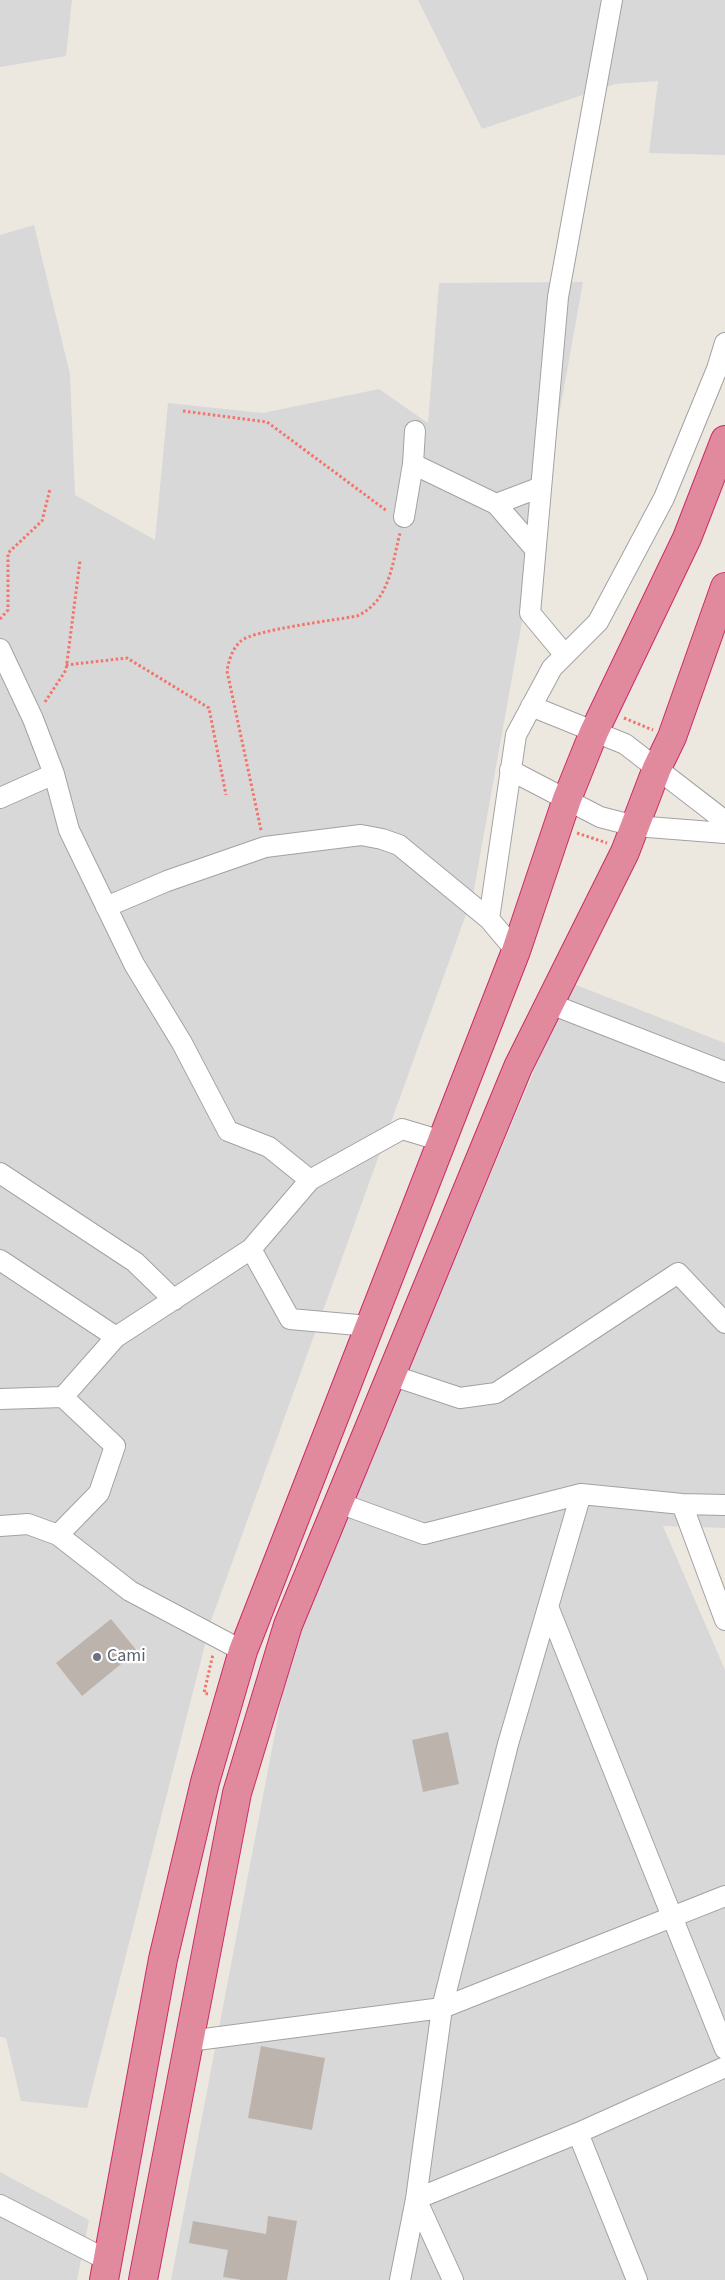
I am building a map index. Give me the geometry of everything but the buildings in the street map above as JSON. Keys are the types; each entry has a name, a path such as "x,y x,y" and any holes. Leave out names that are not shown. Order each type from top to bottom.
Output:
{"highway":[{"path":"106,2270 164,1959 204,1782 243,1650 516,951 567,799 599,721 687,538 725,440"},
{"path":"144,2280 237,1793 288,1625 518,1067 548,1003 625,852 657,768 672,737 725,587"}],"street":[{"path":"565,655 530,613 558,296 612,0"},
{"path":"489,919 516,735 552,668 598,622 664,498 717,369 725,343"},
{"path":"404,517 413,464 414,431"},
{"path":"413,464 496,504 535,549"},
{"path":"496,504 541,487"},
{"path":"1,651 33,719 54,774 69,830 134,964 182,1043 228,1130 269,1147 310,1180"},
{"path":"531,706 599,721 625,744 725,821"},
{"path":"510,770 600,817 634,826 725,833"},
{"path":"0,798 54,774"},
{"path":"106,908 167,881 265,847 361,835 382,839 399,846 489,919 516,951"},
{"path":"548,1003 725,1072"},
{"path":"63,1398 116,1337 251,1249 310,1180 402,1129 442,1141"},
{"path":"0,1173 135,1262 174,1300"},
{"path":"251,1249 290,1319 369,1326"},
{"path":"0,1260 116,1337"},
{"path":"391,1375 460,1398 496,1393 678,1273 725,1323"},
{"path":"0,1399 63,1398 115,1446 99,1493 58,1534"},
{"path":"400,2280 416,2199 442,2008 508,1744 549,1609 581,1494"},
{"path":"339,1503 424,1534 581,1494 682,1504 725,1505"},
{"path":"682,1504 725,1620"},
{"path":"0,1526 28,1524 58,1534 130,1591 243,1650"},
{"path":"549,1609 725,2049"},
{"path":"189,2041 442,2008 725,1896"},
{"path":"416,2199 578,2133 725,2067"},
{"path":"578,2133 637,2280"},
{"path":"416,2199 453,2280"},
{"path":"0,2205 106,2270"}],"path":[{"path":"183,411 267,422 386,511 404,517 388,582 380,599 368,611 357,616 250,635 234,648 230,657 227,672 265,847"},
{"path":"0,619 8,610 8,553 42,521 50,488"},
{"path":"33,719 66,670 80,561"},
{"path":"66,665 127,658 209,708 226,795"},
{"path":"599,721 672,737"},
{"path":"559,825 625,852"},
{"path":"213,1696 204,1693 218,1637"}],"shaded area":[{"path":"0,0 72,0 66,56 0,67"},
{"path":"418,0 725,0 725,155 649,153 658,81 615,84 482,129"},
{"path":"34,225 70,374 75,495 155,540 168,403 263,413 379,389 428,423 439,283 583,282 473,895 211,1621 87,2108 21,2101 6,2038 0,2037 0,235"},
{"path":"571,983 725,1043 725,1528 663,1526 725,1670 725,2280 171,2280 291,1649"},
{"path":"0,2172 89,2220 77,2280 0,2280"}],"place":[{"name":"Cami","path":"97,1657"}]}
